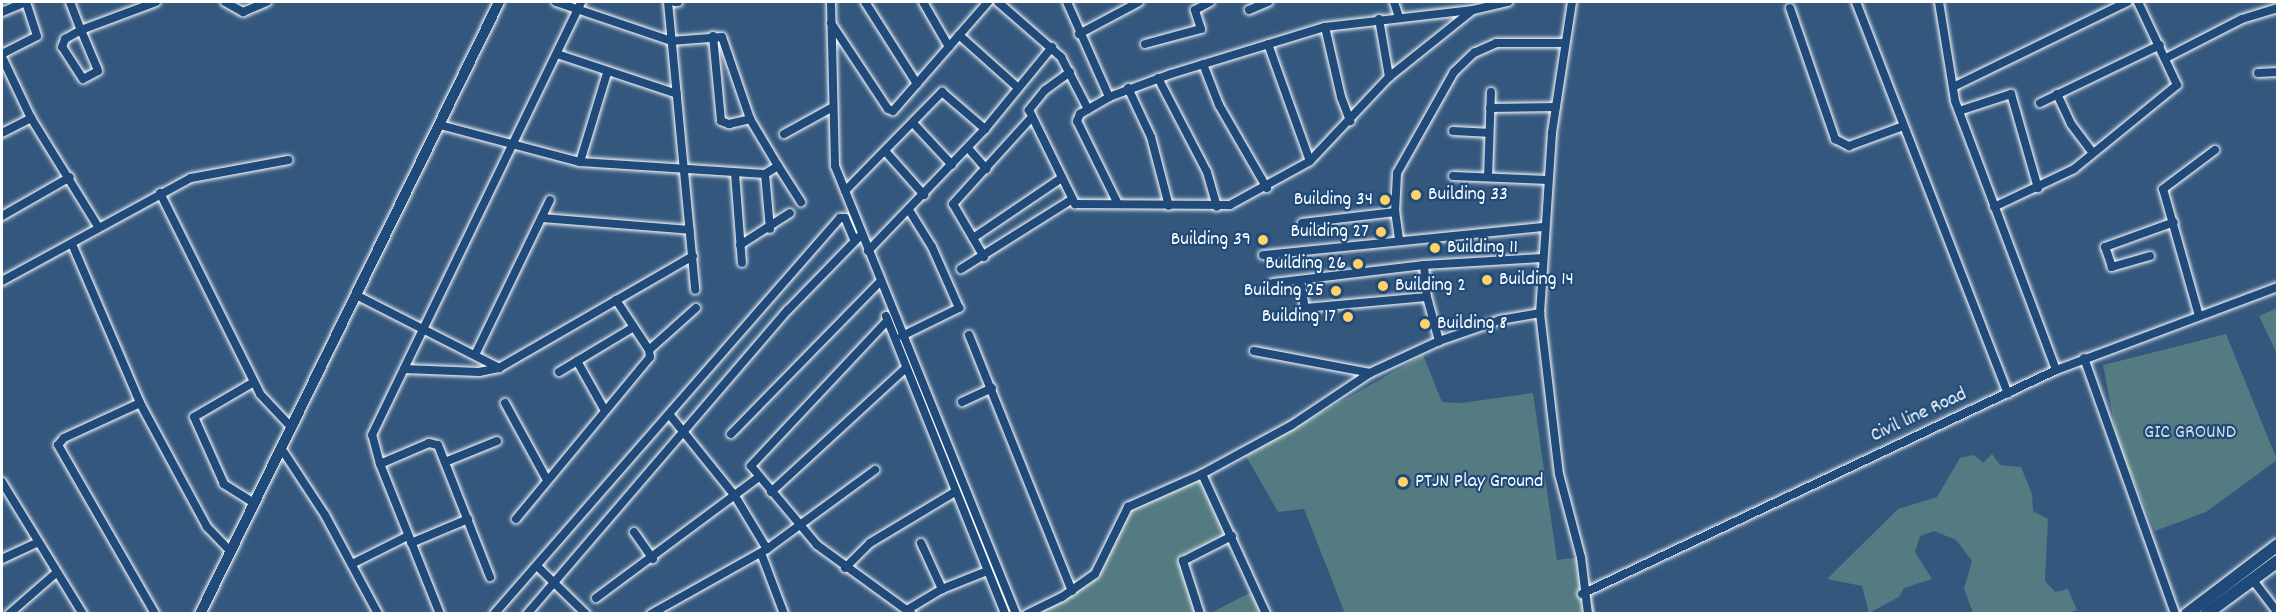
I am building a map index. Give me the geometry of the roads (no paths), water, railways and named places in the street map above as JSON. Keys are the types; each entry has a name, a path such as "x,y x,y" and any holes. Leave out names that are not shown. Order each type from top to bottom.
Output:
{"main road":[{"path":"2187,614 2277,545"},
{"path":"2206,614 2277,561"}],"street":[{"path":"2,12 26,2 37,36 2,56 31,118 70,177 99,228"},
{"path":"70,2 81,30 98,71 83,79 62,47 64,39 81,30 156,2"},
{"path":"225,2 243,12 267,2"},
{"path":"200,614 499,2"},
{"path":"556,2 580,6 671,42 713,36 724,40 750,119 801,202"},
{"path":"668,2 695,290"},
{"path":"831,2 835,166 845,191 858,237"},
{"path":"865,2 917,84"},
{"path":"923,2 949,47"},
{"path":"998,2 1052,47 1070,72 1088,109"},
{"path":"1066,2 1109,97"},
{"path":"1079,34 1138,2"},
{"path":"1145,44 1201,29 1195,10 1210,2"},
{"path":"1249,10 1268,2"},
{"path":"1394,2 1399,17"},
{"path":"1117,202 1077,121 1088,109 1109,97 1158,78 1325,27 1379,18 1473,10 1508,2"},
{"path":"1572,2 1556,107 1548,180 1540,313 1558,474 1581,557 1582,594 1588,614"},
{"path":"1856,2 2008,393"},
{"path":"1939,2 1959,111 2056,370"},
{"path":"1953,87 2127,2"},
{"path":"1994,207 2058,179 2174,89 2176,79 2138,2"},
{"path":"831,23 891,111 917,84 985,3"},
{"path":"440,614 380,464 372,435 580,6"},
{"path":"1790,8 1835,139 1849,146 1903,126"},
{"path":"2166,57 2242,19 2277,8"},
{"path":"1070,72 1032,102 1031,118 1071,200 1082,206 1117,202 1217,207 1246,200 1310,161 1389,77 1473,10"},
{"path":"1379,18 1389,77"},
{"path":"1325,27 1350,121"},
{"path":"959,34 1017,87"},
{"path":"713,36 721,121 729,124 750,119"},
{"path":"1399,239 1395,212 1397,173 1401,160 1464,59 1496,43 1565,43"},
{"path":"1268,44 1310,161"},
{"path":"2040,103 2160,45"},
{"path":"868,251 968,148 1052,47"},
{"path":"557,54 607,73 677,94"},
{"path":"1203,64 1219,105 1267,188"},
{"path":"2258,73 2277,72"},
{"path":"580,162 607,73"},
{"path":"1158,78 1207,172 1217,207"},
{"path":"1128,88 1151,137 1169,206"},
{"path":"845,191 942,92 985,129"},
{"path":"1488,177 1487,133 1491,92"},
{"path":"1959,111 2011,94 2038,188"},
{"path":"2057,94 2071,124 2093,153"},
{"path":"784,134 834,107"},
{"path":"1490,108 1556,107"},
{"path":"2,133 31,118"},
{"path":"984,257 952,204 1031,118"},
{"path":"914,123 952,165"},
{"path":"440,124 514,146 580,162 765,174 778,166"},
{"path":"1453,131 1487,133"},
{"path":"968,148 986,169"},
{"path":"2199,316 2163,189 2215,150"},
{"path":"885,151 924,195"},
{"path":"2,282 160,193 200,176 288,160"},
{"path":"735,173 742,263"},
{"path":"765,174 770,229"},
{"path":"1454,176 1548,180"},
{"path":"2,216 70,177"},
{"path":"973,238 1060,179"},
{"path":"160,193 254,382 267,405 291,427"},
{"path":"475,355 550,200"},
{"path":"961,269 984,257 1071,200"},
{"path":"902,336 959,308 932,247 909,210"},
{"path":"1302,223 1395,212"},
{"path":"740,245 770,229 790,213"},
{"path":"542,218 690,230"},
{"path":"494,614 840,218 845,218 868,251 1016,614"},
{"path":"2150,256 2112,267 2105,247 2174,222"},
{"path":"1263,255 1399,239 1544,227"},
{"path":"527,614 552,580 858,237"},
{"path":"72,244 140,402 207,527 230,551"},
{"path":"404,369 479,372 499,368 693,256"},
{"path":"1273,283 1424,265 1542,258"},
{"path":"1424,265 1427,297 1438,341"},
{"path":"1300,280 1305,308 1427,297"},
{"path":"731,434 880,282"},
{"name":"Civil line Road","path":"1582,594 2056,370 2277,287"},
{"path":"356,295 499,368"},
{"path":"616,300 649,350"},
{"path":"516,519 604,410 647,361 649,350 696,308"},
{"path":"891,309 886,321 754,459 751,466 798,526 845,568 909,612 942,589 987,571"},
{"path":"1027,614 1072,591 1095,574 1128,507 1202,474 1292,425 1371,373 1438,341 1500,320 1540,313"},
{"path":"886,321 1005,614"},
{"path":"559,372 634,327"},
{"path":"969,335 1072,591"},
{"path":"1254,351 1371,373"},
{"path":"2084,358 2175,614"},
{"path":"577,361 604,410"},
{"path":"771,492 906,368"},
{"path":"254,382 194,417 224,484 254,503"},
{"path":"962,402 992,388"},
{"path":"140,402 64,438 58,445 155,614"},
{"path":"505,403 547,480"},
{"path":"669,414 735,496 764,551 784,614"},
{"path":"445,462 497,441"},
{"path":"380,464 433,442 438,445 490,577"},
{"path":"281,448 306,482 378,614"},
{"path":"651,614 764,551 875,470"},
{"path":"1202,474 1266,614"},
{"path":"596,598 653,559 759,477"},
{"path":"2,482 83,614"},
{"path":"845,568 870,543 955,492"},
{"path":"352,564 468,519"},
{"path":"634,532 653,559"},
{"path":"1200,614 1183,561 1232,536"},
{"path":"2,559 38,542"},
{"path":"921,543 942,589"},
{"path":"537,566 586,614"},
{"path":"9,614 56,573"},
{"path":"2252,579 2277,613"}],"place":[{"name":"Building 33","path":"1416,195"},
{"name":"Building 34","path":"1385,200"},
{"name":"Building 27","path":"1381,232"},
{"name":"Building 39","path":"1263,240"},
{"name":"Building 11","path":"1435,248"},
{"name":"Building 26","path":"1358,264"},
{"name":"Building 14","path":"1487,280"},
{"name":"Building 2","path":"1383,286"},
{"name":"Building 25","path":"1336,291"},
{"name":"Building 17","path":"1348,317"},
{"name":"Building 8","path":"1425,324"},
{"name":"PTJN Play Ground","path":"1403,482"}],"park label":[{"name":"GIC GROUND","path":"2190,433"}]}
